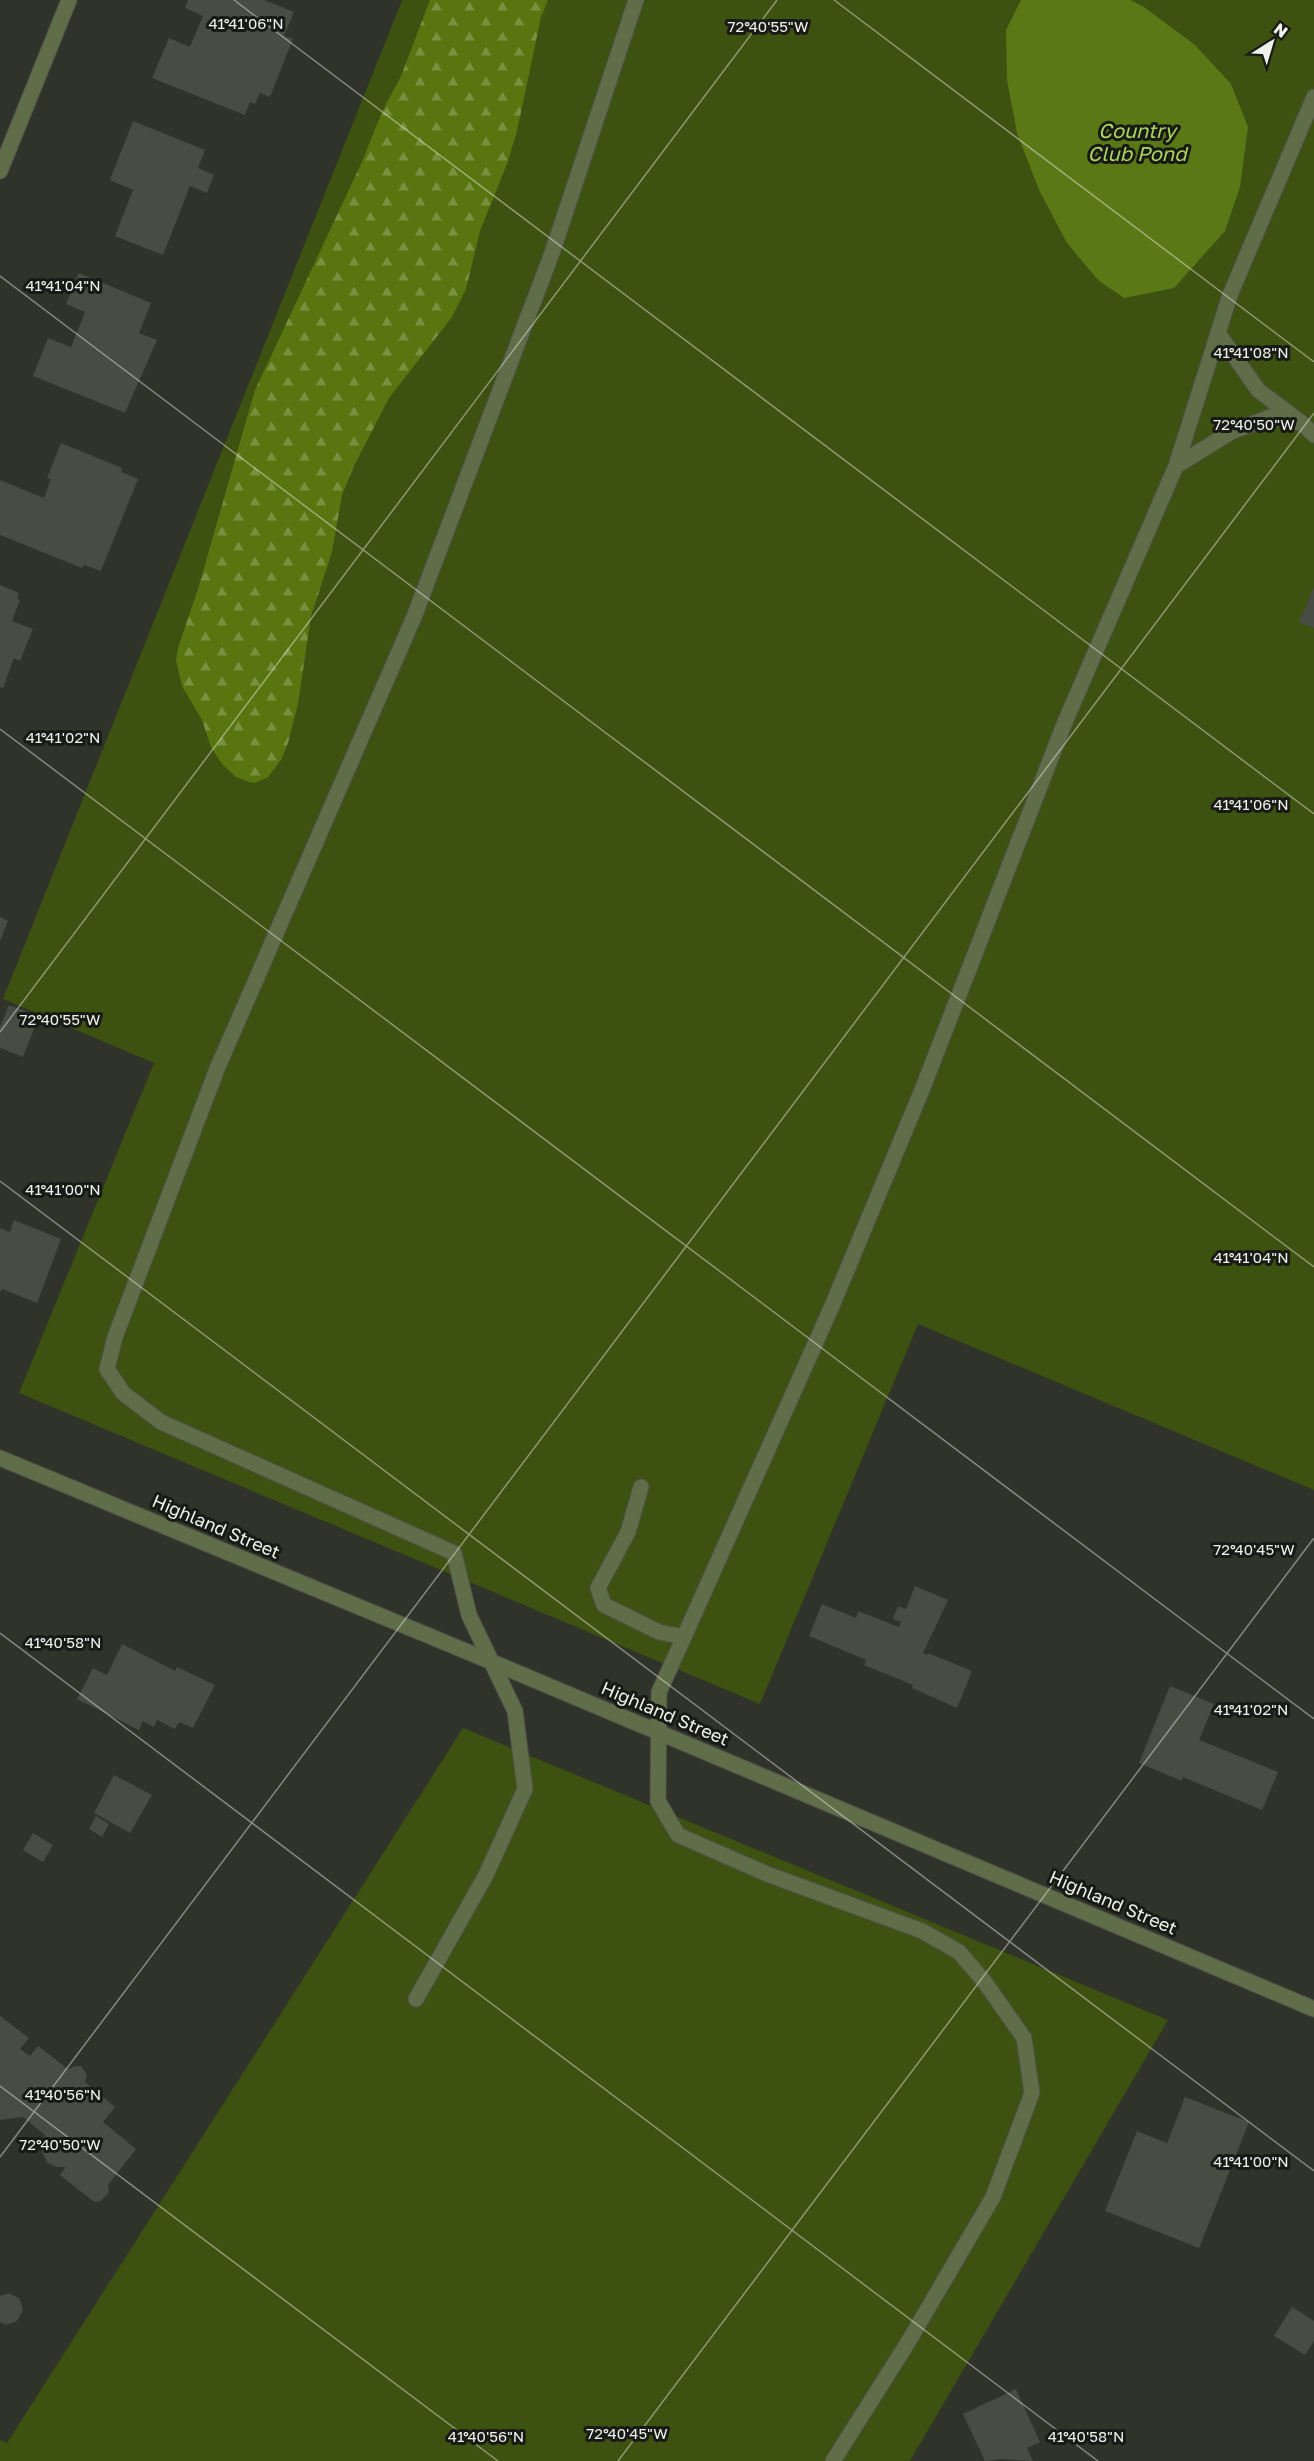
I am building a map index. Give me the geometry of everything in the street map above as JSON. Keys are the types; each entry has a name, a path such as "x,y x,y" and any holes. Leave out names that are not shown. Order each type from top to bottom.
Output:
{"street":[{"path":"0,171 69,0"},
{"path":"416,1998 486,1875 525,1789 515,1711 469,1615 454,1552 161,1422 123,1393 107,1369 115,1337 217,1069 414,617 552,253 636,0"},
{"path":"833,2461 907,2344 993,2197 1032,2093 1024,2038 984,1981 959,1952 922,1931 767,1874 678,1835 658,1801 659,1692 832,1306 922,1090 1065,722 1176,466 1230,295 1314,97"},
{"path":"1218,333 1258,390 1302,423 1314,435"},
{"path":"1176,466 1231,432 1270,417 1302,423"},
{"name":"Highland Street","path":"0,1458 492,1662 1314,2009"},
{"path":"641,1488 628,1532 598,1588 604,1605 659,1632 684,1637"}],"shaded area":[{"path":"402,0 1314,0 1314,1490 918,1324 760,1704 19,1393 154,1063 3,999"},
{"path":"463,1728 1168,2020 910,2461 0,2461 0,2440 7,2443"}],"green space":[{"path":"430,0 548,0 541,17 517,131 507,164 480,231 466,289 452,317 389,398 354,466 342,495 332,552 311,616 298,704 288,743 281,760 268,777 255,783 249,782 236,777 222,764 211,747 202,720 182,686 176,660 178,648 198,589 255,390 362,162 382,112 401,76"}],"water":[{"name":"Country Club Pond","path":"1021,0 1130,0 1144,7 1195,45 1231,84 1248,127 1240,187 1225,231 1174,288 1124,298 1098,280 1067,243 1039,190 1017,133 1007,80 1006,30"}],"building":[{"path":"188,0 264,0 294,12 284,36 293,39 270,97 260,93 255,104 250,102 245,115 152,78 169,38 190,47 203,16 185,8"},
{"path":"133,121 205,150 198,168 214,175 207,193 190,186 163,255 115,236 133,190 110,180"},
{"path":"79,273 151,303 139,333 157,340 125,413 33,376 48,338 71,347 85,312 66,304"},
{"path":"61,443 122,468 121,472 138,479 101,571 84,565 82,568 0,535 0,480 44,498 51,479 47,478"},
{"path":"0,585 19,593 17,599 20,600 12,621 33,629 20,661 14,658 3,688 0,687"},
{"path":"1314,587 1314,628 1299,622"},
{"path":"0,917 8,921 0,941"},
{"path":"9,1005 39,1016 23,1057 0,1048 0,1027"},
{"path":"14,1220 61,1239 37,1303 2,1289 0,1293 0,1228 10,1232"},
{"path":"915,1586 948,1600 923,1653 972,1671 957,1708 912,1688 913,1685 864,1665 866,1660 809,1636 822,1604 856,1618 858,1611 899,1627 901,1622 893,1619 898,1606 906,1609"},
{"path":"122,1644 175,1671 177,1667 215,1685 193,1728 179,1722 175,1729 157,1720 154,1727 143,1721 139,1730 77,1699 93,1668 107,1675"},
{"path":"1170,1686 1214,1704 1199,1740 1278,1772 1262,1810 1183,1777 1182,1781 1139,1763"},
{"path":"114,1775 152,1795 130,1833 94,1813"},
{"path":"96,1816 109,1824 102,1837 89,1829"},
{"path":"33,1833 53,1845 43,1862 23,1850"},
{"path":"0,2016 29,2038 20,2049 30,2056 38,2046 68,2069 81,2066 87,2075 85,2082 115,2107 103,2122 136,2149 108,2185 109,2192 101,2201 94,2202 60,2175 66,2167 56,2167 47,2162 41,2150 45,2135 23,2117 0,2120"},
{"path":"1185,2097 1249,2122 1199,2248 1105,2211 1137,2131 1167,2143"},
{"path":"8,2293 19,2298 23,2310 17,2321 6,2325 0,2322 0,2296"},
{"path":"1292,2307 1314,2321 1314,2341 1305,2355 1274,2336"},
{"path":"1016,2389 1040,2442 1027,2448 1033,2461 1001,2459 985,2461 963,2414"}]}
